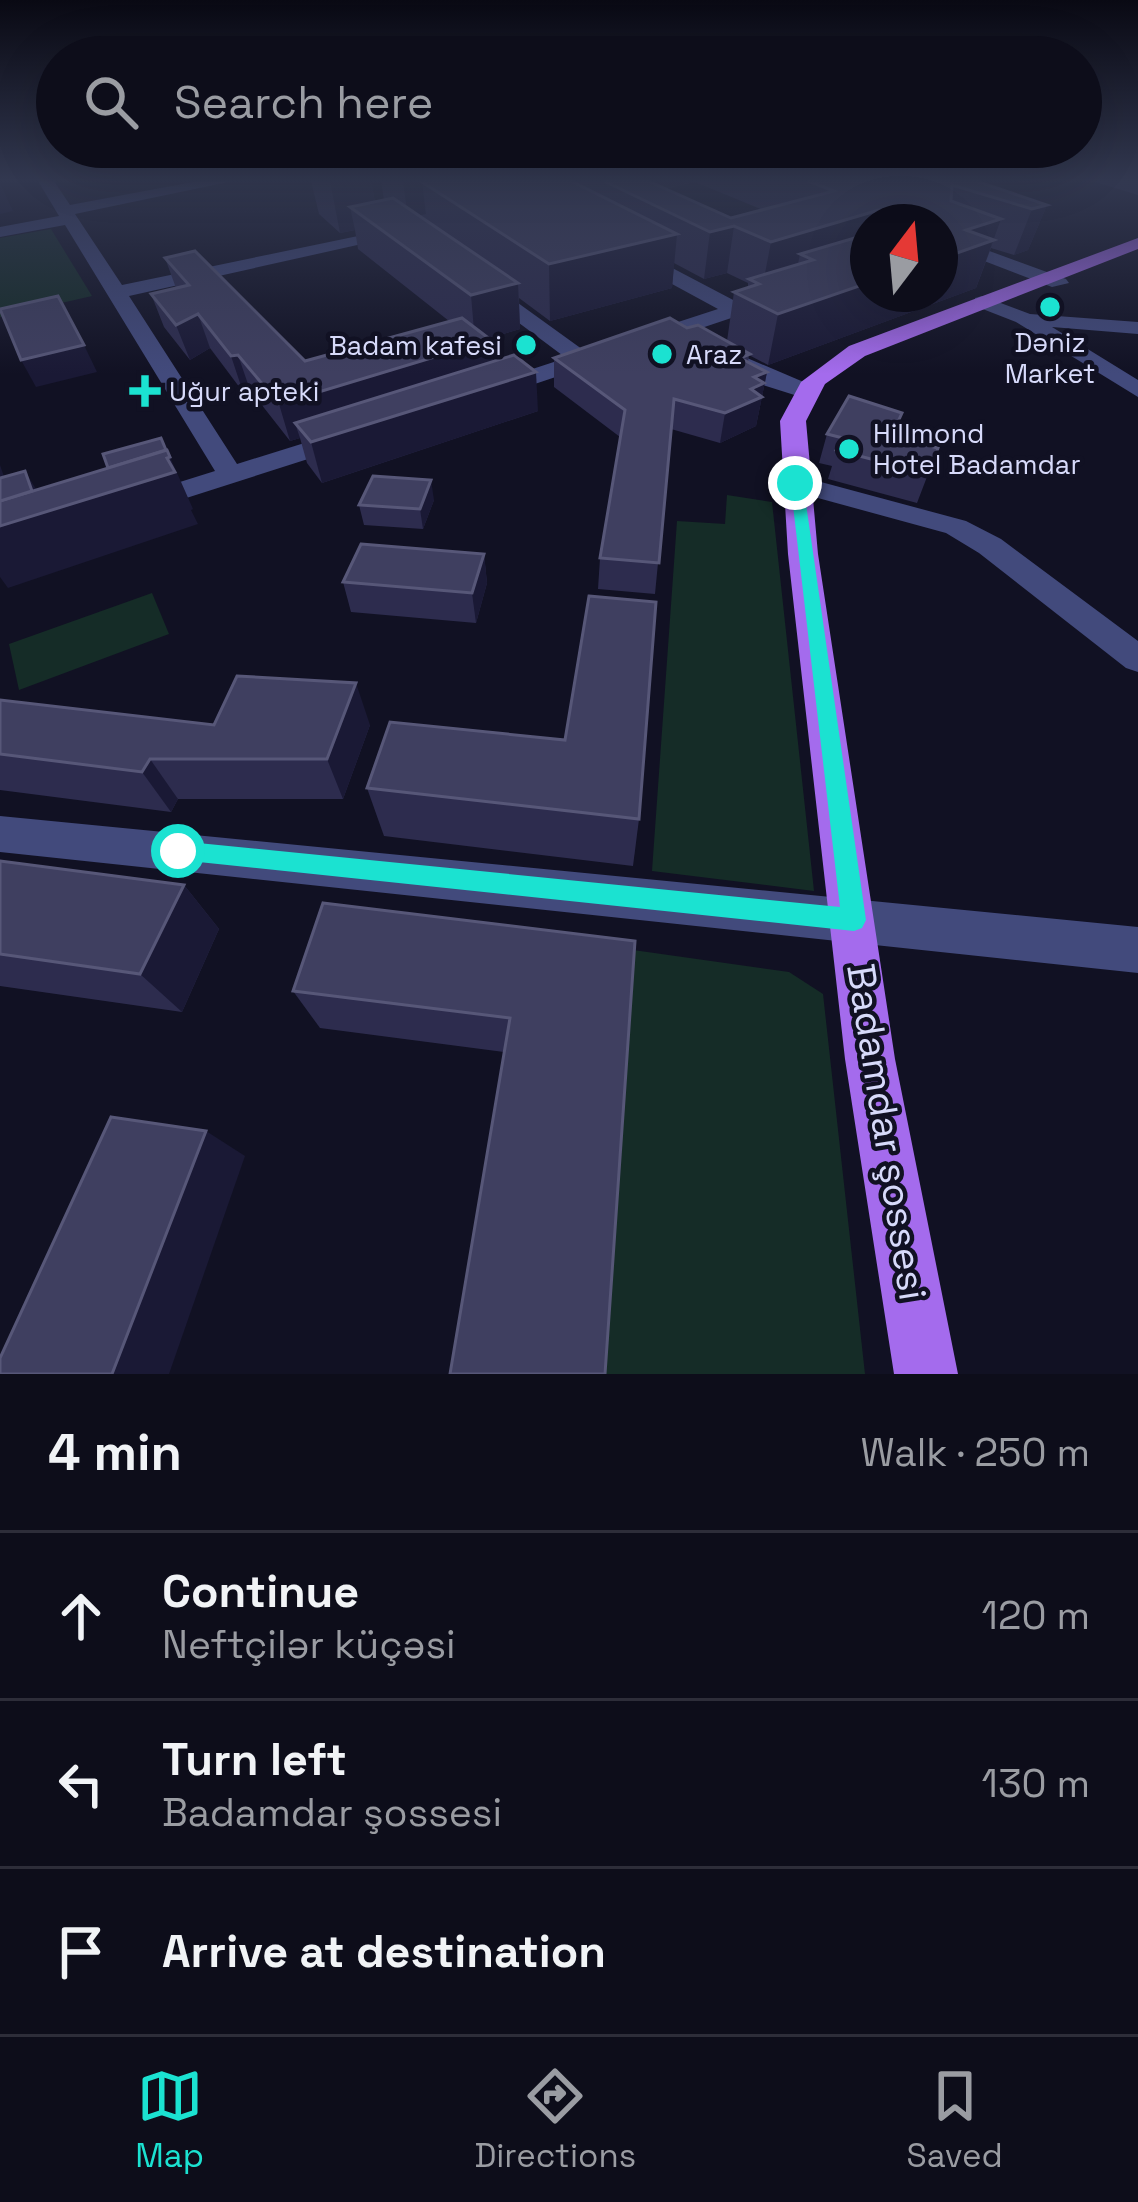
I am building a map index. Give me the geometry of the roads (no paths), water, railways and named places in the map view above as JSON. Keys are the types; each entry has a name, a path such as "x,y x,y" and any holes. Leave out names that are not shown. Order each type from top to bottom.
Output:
{"main road":[{"path":"804,391 893,343 1133,245"},
{"path":"1052,280 1138,254"},
{"name":"Badamdar şossesi","path":"804,391 793,421 795,483 870,1059 926,1374"}],"street":[{"path":"86,245 231,475"},
{"path":"115,293 353,245"},
{"path":"616,245 736,310"},
{"path":"958,246 1052,280"},
{"path":"463,272 583,360"},
{"path":"467,398 850,272"},
{"path":"988,304 1023,318 1138,390"},
{"path":"1023,318 1138,328"},
{"path":"680,329 754,373 804,391"},
{"path":"110,513 380,427"},
{"path":"795,483 956,527 990,546 1138,659"},
{"path":"0,834 1138,950"}],"place":[{"name":"Dəniz Market","path":"1050,307"},
{"name":"Badam kafesi","path":"526,345"},
{"name":"Araz","path":"662,354"},
{"name":"Uğur apteki","path":"145,391"},
{"name":"Hillmond Hotel Badamdar","path":"849,449"}]}
